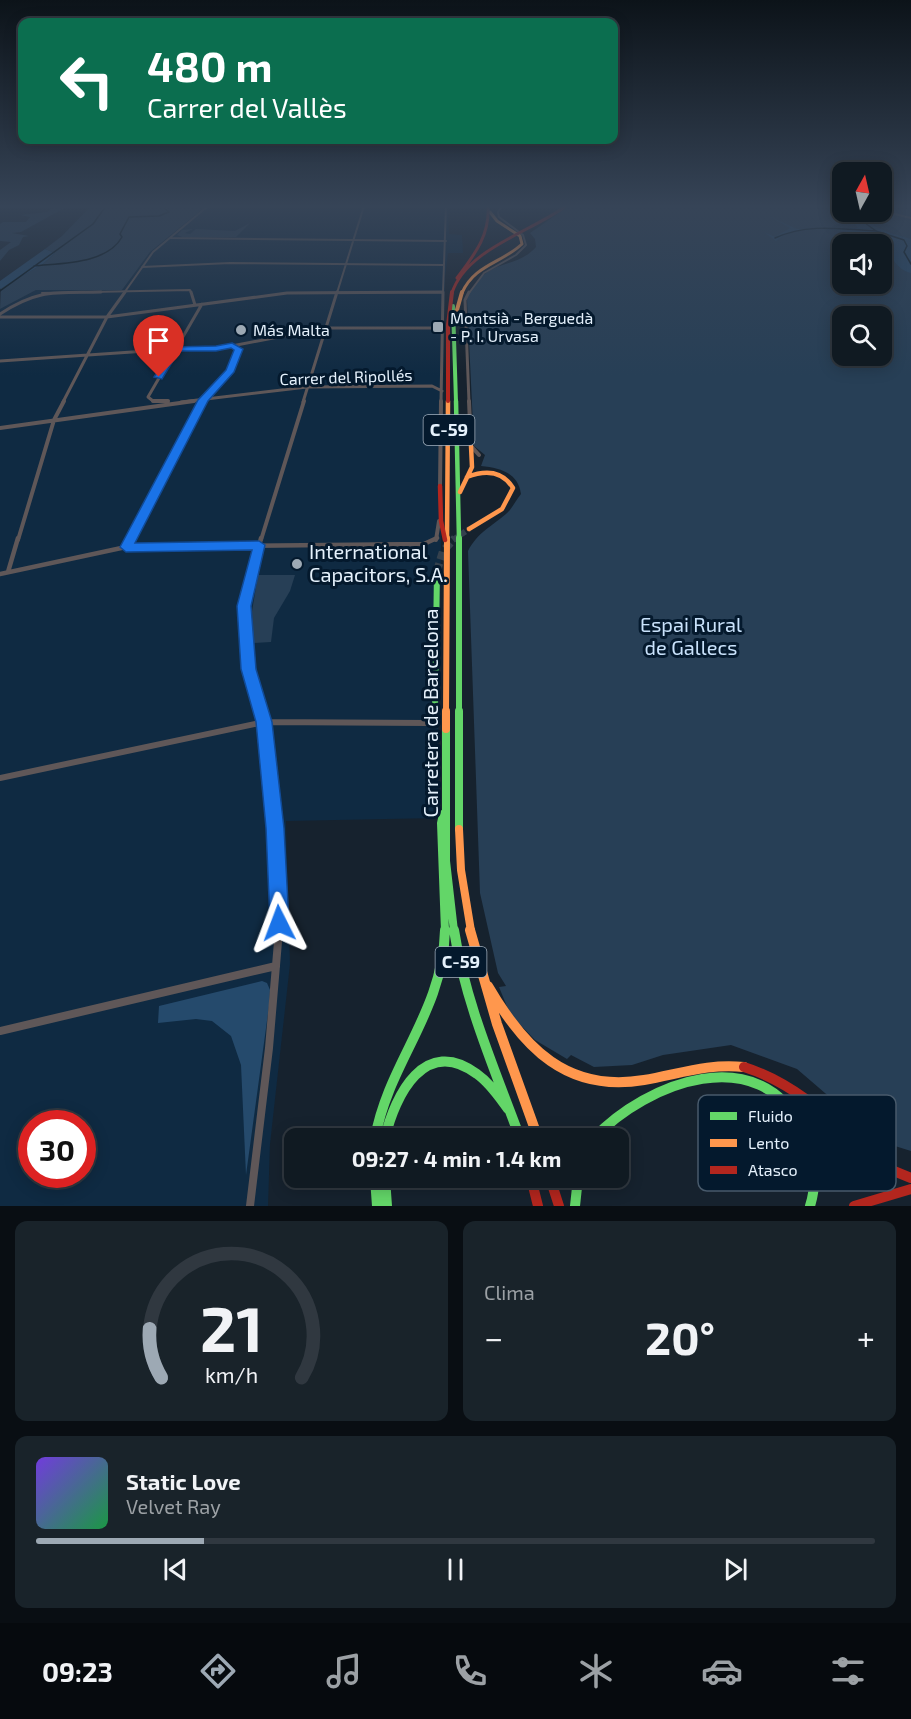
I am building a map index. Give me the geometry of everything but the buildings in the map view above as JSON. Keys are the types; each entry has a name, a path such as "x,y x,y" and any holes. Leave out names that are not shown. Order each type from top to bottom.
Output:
{"main road":[{"path":"458,280 470,262"},
{"path":"458,280 476,262"},
{"path":"454,317 459,292 467,280 493,262"},
{"name":"Carretera de Barcelona","path":"458,280 454,295 454,317 461,733 460,867 465,908 476,960 489,1005 534,1128"},
{"name":"Carretera de Barcelona","path":"458,280 450,296 449,313 446,804 448,889 455,940 476,1016 517,1128"},
{"path":"458,502 462,484 472,463 471,446"},
{"path":"467,477 478,472 496,473 507,477 513,488 505,507 494,516 469,529"},
{"path":"440,486 442,527 448,554"},
{"path":"435,706 437,571"},
{"path":"376,1128 386,1089 426,1014 441,969 445,930 441,823 446,804"},
{"path":"476,960 509,1026 531,1050 561,1070 595,1081 613,1083 647,1080 712,1065 758,1069 784,1081 803,1095"},
{"path":"388,1128 392,1106 403,1085 421,1069 441,1063 452,1062 474,1071 512,1114"},
{"path":"602,1128 625,1109 668,1088 705,1078 733,1076 746,1079 776,1095"},
{"path":"896,1172 911,1178"},
{"path":"376,1188 377,1206"},
{"path":"386,1188 387,1206"},
{"path":"534,1188 538,1206"},
{"path":"553,1188 559,1206"},
{"path":"574,1206 577,1188"},
{"path":"854,1206 911,1189"},
{"path":"810,1206 814,1191"}],"street":[{"path":"8,573 54,420 107,317 145,262"},
{"path":"479,455 471,446 465,300 474,282 501,262"},
{"path":"0,574 126,547 419,544 433,541 439,535 443,265 230,263 142,267"},
{"path":"249,1206 269,1048 279,923 275,828 264,722 249,669 244,606 259,545 346,264"},
{"path":"0,316 22,299 35,294 190,290 195,305"},
{"path":"0,316 107,317 287,293 442,292"},
{"path":"186,402 153,401 148,397 202,304"},
{"path":"0,360 176,349 216,349 325,328 433,327 443,323"},
{"path":"433,327 443,332"},
{"path":"126,547 203,400 231,370 239,349 232,345"},
{"name":"Carrer del Ripollés","path":"0,428 307,387 432,386 442,391"},
{"path":"0,778 264,722 429,723 435,706"},
{"path":"0,1030 276,966"}],"shaded area":[{"path":"26,262 45,262 0,289 0,281"},
{"path":"142,262 447,262 437,818 286,821 290,964 270,1144 268,1206 0,1206 0,309 36,290 122,290"},
{"path":"896,262 911,262 911,273 907,272"},
{"path":"262,981 267,983 270,990 269,1006 246,1175 241,1065 231,1036 212,1021 196,1019 158,1023 159,1006"}],"green space":[{"path":"142,262 122,290 36,290 0,309 1,288 43,264"},
{"name":"Espai Rural de Gallecs","path":"510,262 832,262 832,294 892,294 892,262 911,262 911,1151 896,1146 896,1095 827,1095 797,1069 731,1045 663,1055 632,1065 594,1067 571,1055 567,1059 535,1040 510,1014 499,987 506,986 498,973 480,893 468,551 480,534 508,512 521,494 512,476 502,470 481,466 485,455 474,446 467,299 474,285 491,270"},
{"path":"258,575 295,575 290,591 274,618 271,642 253,643 252,611"}],"waterway":[{"path":"35,266 40,262"},
{"path":"35,266 73,262"},
{"path":"0,291 35,266"}],"tunnel":[{"path":"453,540 469,529"},
{"path":"437,571 443,551 453,540"}],"traffic: fast":[{"path":"453,306 460,562 459,829"},
{"path":"435,706 437,571"},
{"path":"446,729 446,861 455,939 467,990 483,1040 516,1128"},
{"path":"377,1128 391,1083 432,1000 443,957 445,935 441,823 443,814"},
{"path":"387,1128 395,1105 413,1076 425,1067 439,1062 455,1063 473,1071 488,1084 508,1109"},
{"path":"603,1128 628,1107 650,1095 674,1085 699,1079 723,1077 747,1080 776,1095"},
{"path":"376,1188 377,1206"},
{"path":"386,1188 387,1206"},
{"path":"575,1206 577,1188"},
{"path":"810,1206 814,1191"}],"traffic: slow":[{"path":"455,317 460,297 468,282 491,262"},
{"path":"446,729 448,401"},
{"path":"460,492 472,467 471,446"},
{"path":"467,477 493,472 504,477 513,488 507,503 497,514 469,529"},
{"path":"459,829 461,870 474,949 497,1024 534,1128"},
{"path":"488,986 515,1029 532,1047 550,1062 570,1073 592,1080 617,1083 644,1080 706,1067 744,1067"}],"traffic: jam":[{"path":"457,278 469,262"},
{"path":"448,401 447,342 451,297 454,286 473,262"},
{"path":"440,486 441,521 445,540"},
{"path":"744,1067 764,1073 802,1095"},
{"path":"896,1172 911,1178"},
{"path":"534,1188 538,1206"},
{"path":"553,1188 559,1206"},
{"path":"854,1206 911,1189"}],"place":[{"name":"Montsià - Berguedà - P. I. Urvasa","path":"438,327"},
{"name":"Más Malta","path":"241,330"},
{"name":"International Capacitors, S.A.","path":"297,564"}],"route":[{"path":"159,377 176,349 216,349 232,345 239,349 231,370 203,400 126,547 259,545 244,606 249,669 264,722 275,828 279,923"}]}
